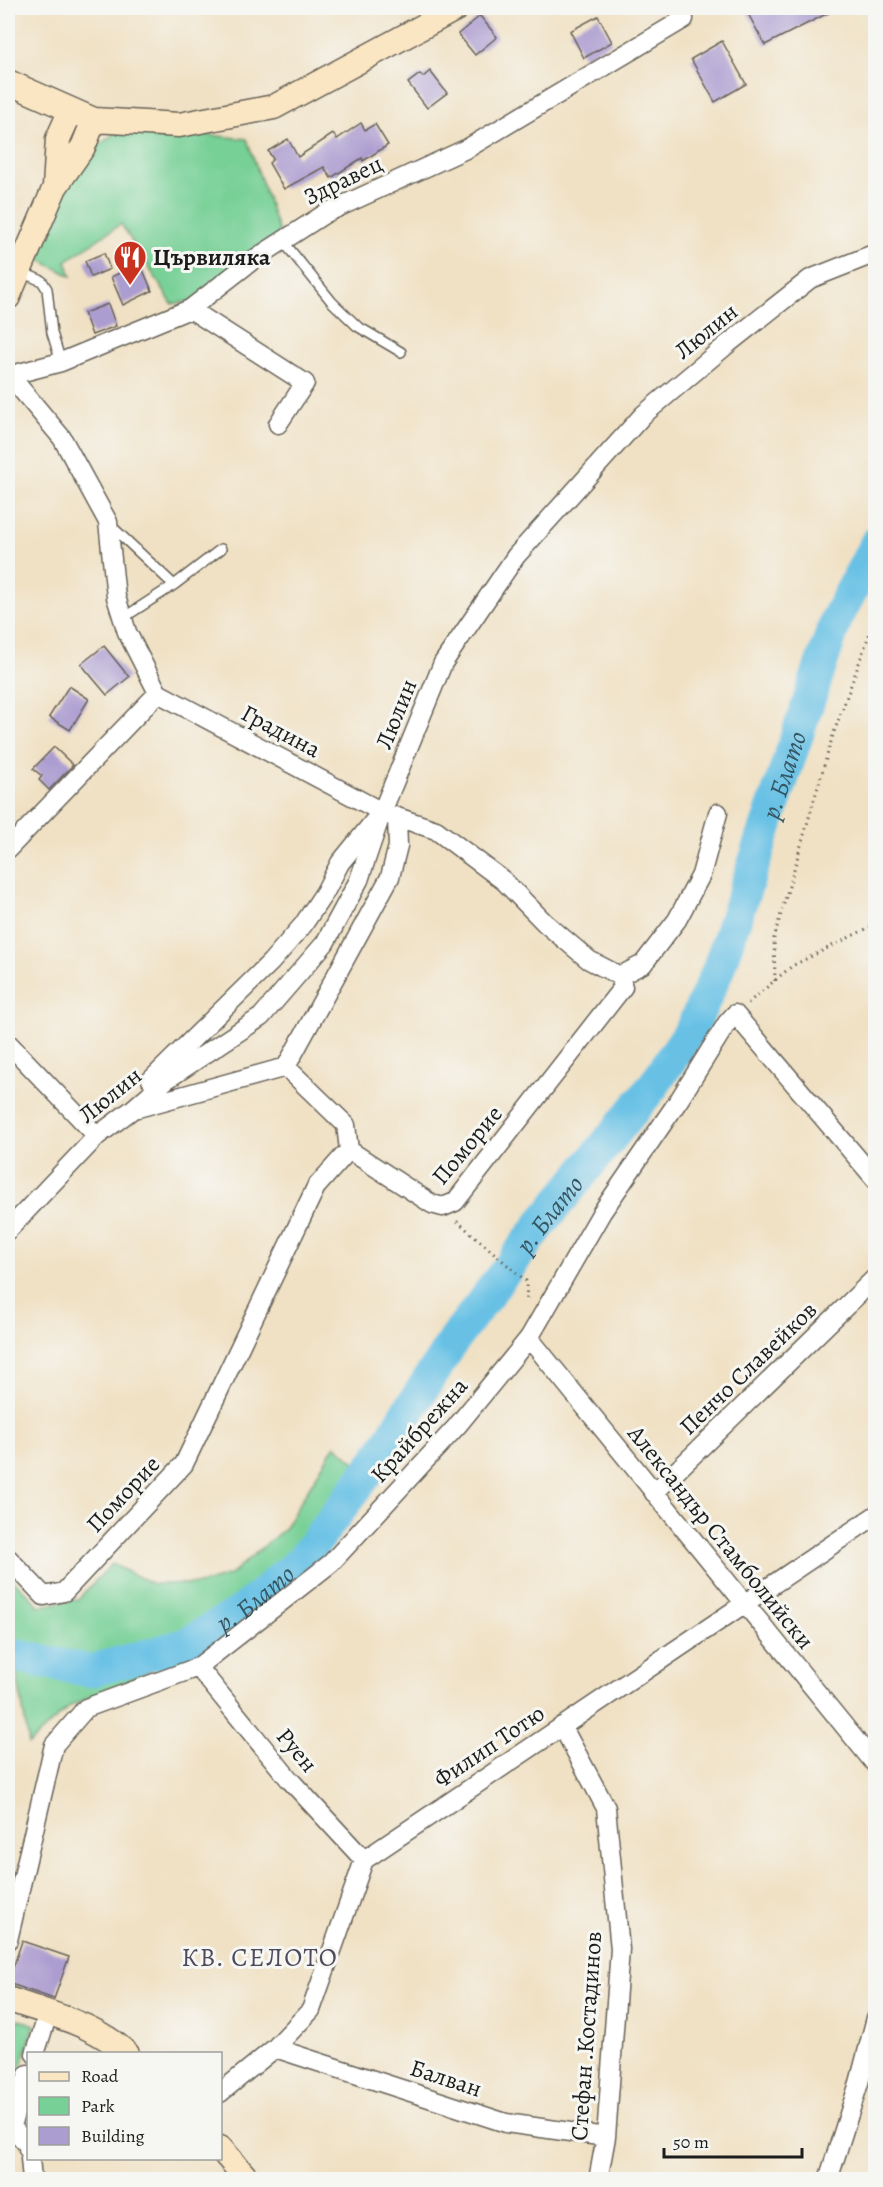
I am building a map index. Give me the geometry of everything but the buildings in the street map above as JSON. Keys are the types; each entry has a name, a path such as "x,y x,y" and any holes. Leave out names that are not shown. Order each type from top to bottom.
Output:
{"street":[{"path":"8,82 94,120 179,125 274,107 458,8"},
{"name":"Здравец","path":"9,376 61,362 190,309 253,260 326,213 478,142 684,19 679,8"},
{"path":"55,187 58,139 71,110"},
{"path":"8,297 55,187 83,147 94,120"},
{"name":"Люлин","path":"8,1230 97,1136 166,1080 261,1017 325,943 359,880 389,815 443,663 516,556 652,408 810,279 876,253"},
{"path":"190,309 305,383 278,424"},
{"path":"8,849 158,693 127,632 116,597 108,522 62,438 9,376"},
{"name":"Градина","path":"158,693 389,815"},
{"path":"389,815 436,830 504,881 545,923 589,960 620,976 643,964 677,920 701,874 718,813"},
{"path":"133,1109 286,1066 390,878 398,846 389,815"},
{"path":"113,1123 130,1100 271,962 303,926 340,863 389,815"},
{"name":"Поморие","path":"8,1558 44,1596 64,1592 184,1464 316,1187 349,1150 432,1204 443,1207 455,1202 617,997 623,987 620,976"},
{"path":"735,1014 876,1180"},
{"name":"Крайбрежна","path":"8,1940 54,1745 86,1708 198,1667 331,1563 457,1426 529,1338 602,1212 735,1014"},
{"path":"8,1043 97,1136"},
{"path":"286,1066 346,1125 349,1150"},
{"name":"Пенчо Славейков","path":"654,1493 876,1277"},
{"name":"Александър Стамболийски","path":"529,1338 876,1765"},
{"name":"Филип Тотю","path":"364,1860 876,1515"},
{"name":"Руен","path":"198,1667 289,1779 364,1860"},
{"name":"Стефан .Костадинов","path":"562,1726 606,1808 620,1950 606,2136 598,2180"},
{"path":"222,2091 275,2048 311,2010 364,1860"},
{"path":"8,1999 91,2029 125,2052"},
{"path":"36,2052 48,2014"},
{"path":"828,2180 867,2080 876,2018"},
{"name":"Балван","path":"275,2048 506,2123 606,2136"},
{"path":"27,2077 9,2125 27,2144"},
{"path":"222,2150 248,2180"},
{"path":"30,2160 32,2180"}],"lane":[{"path":"283,241 332,302 357,326 401,352"},
{"path":"18,271 42,280 47,289 52,333 61,362"},
{"path":"108,522 174,585"},
{"path":"123,618 174,585 221,549"}],"path":[{"path":"775,981 774,938 833,735 876,616"},
{"path":"735,1014 792,966 871,924 876,924"},
{"path":"443,1207 526,1281"}],"green space":[{"path":"118,131 188,133 247,139 280,235 200,300 172,304 121,224 66,261 71,276 34,257 63,186 91,151"},
{"path":"335,1445 379,1483 311,1569 201,1649 70,1706 29,1744 17,1674 8,1638 8,1575 40,1606 78,1599 112,1564 153,1584 200,1584 230,1575 284,1529"},
{"path":"8,2016 35,2025 8,2106"}],"waterway":[{"name":"р. Блато","path":"8,1659 17,1656 90,1671 184,1645 242,1611 301,1561 375,1463 455,1338 541,1224 653,1086 692,1028 718,970 836,620 876,543"}],"place":[{"name":"Цървиляка","path":"130,286"}],"district":[{"name":"КВ. СЕЛОТО","path":"260,1957"}]}
